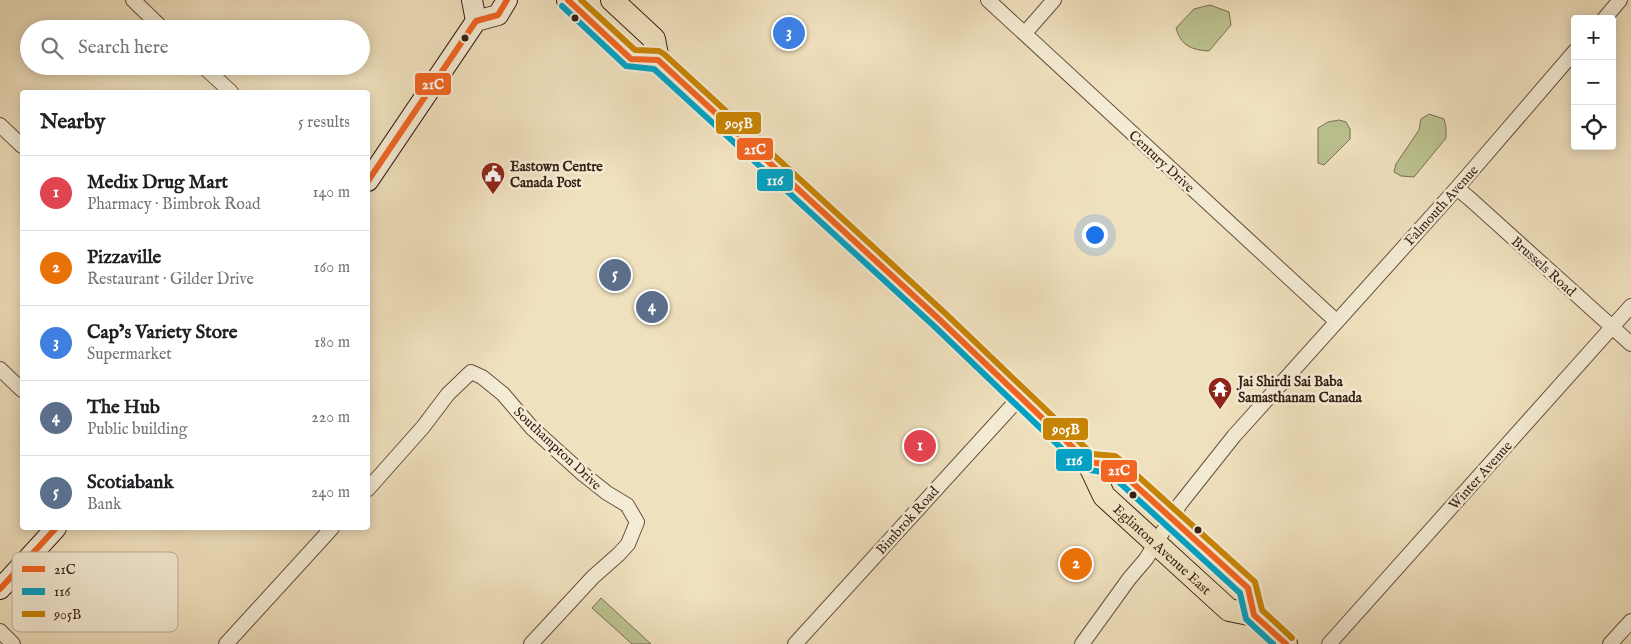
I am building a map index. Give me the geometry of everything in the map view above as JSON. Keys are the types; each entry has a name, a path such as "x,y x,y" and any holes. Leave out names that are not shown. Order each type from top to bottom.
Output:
{"main road":[{"path":"472,0 476,21"},
{"path":"370,179 476,21 498,15 508,0"},
{"path":"568,0 631,59 658,60 654,39 612,0"},
{"name":"Eglinton Avenue East","path":"658,60 745,138 1088,462 1104,496 1155,544 1229,610 1254,615 1248,588 1113,465 1088,462"},
{"path":"34,552 54,530"},
{"path":"0,589 12,576"},
{"path":"1254,615 1286,644"}],"street":[{"path":"133,0 154,20"},
{"name":"Century Drive","path":"988,0 1336,321"},
{"path":"1025,33 1054,0"},
{"path":"1607,15 1620,0"},
{"name":"Falmouth Avenue","path":"1082,644 1129,579 1146,559 1180,504 1234,436 1457,188 1571,56"},
{"path":"212,75 228,90"},
{"path":"0,125 20,144"},
{"name":"Brussels Road","path":"1457,188 1631,344"},
{"name":"Winter Avenue","path":"1329,644 1631,306"},
{"path":"0,369 20,388"},
{"name":"Southampton Drive","path":"370,487 423,427 461,380 471,372 482,377 503,394 532,428 583,474 607,493 627,505 637,522 628,544 593,577 531,644"},
{"name":"Bimbrok Road","path":"795,644 1020,396"},
{"path":"226,644 330,530"},
{"path":"1610,644 1631,621"},
{"path":"0,632 13,644"}],"green space":[{"path":"1210,5 1229,12 1231,25 1209,51 1197,50 1184,43 1176,28 1194,9"},
{"path":"1429,114 1444,119 1446,138 1414,177 1401,176 1394,172 1396,164 1419,130 1421,119"},
{"path":"1339,120 1346,122 1350,129 1350,139 1324,165 1318,163 1318,128 1328,122"},
{"path":"601,598 651,644 632,644 592,608"}],"transit line":[{"name":"21C","path":"370,178 476,21 498,15 507,0"},
{"name":"21C","path":"568,0 631,59 658,60 940,320 1088,462 1113,465 1248,588 1254,615 1286,644"},
{"name":"905B","path":"581,0 635,50 659,51 664,54 946,314 1092,454 1115,456 1119,459 1255,582 1262,610 1292,638"},
{"name":"116","path":"562,6 626,66 654,69 934,326 1083,469 1109,473 1240,593 1246,619 1273,644"},
{"name":"21C","path":"34,552 54,530"},
{"name":"21C","path":"0,589 12,576"}],"place":[{"name":"Cap’s Variety Store","path":"789,33"},
{"name":"Eastown Centre Canada Post","path":"493,195"},
{"name":"Scotiabank","path":"615,275"},
{"name":"The Hub","path":"652,307"},
{"name":"Jai Shirdi Sai Baba Samasthanam Canada","path":"1220,410"},
{"name":"Medix Drug Mart","path":"920,446"},
{"name":"Pizzaville","path":"1076,564"}]}
